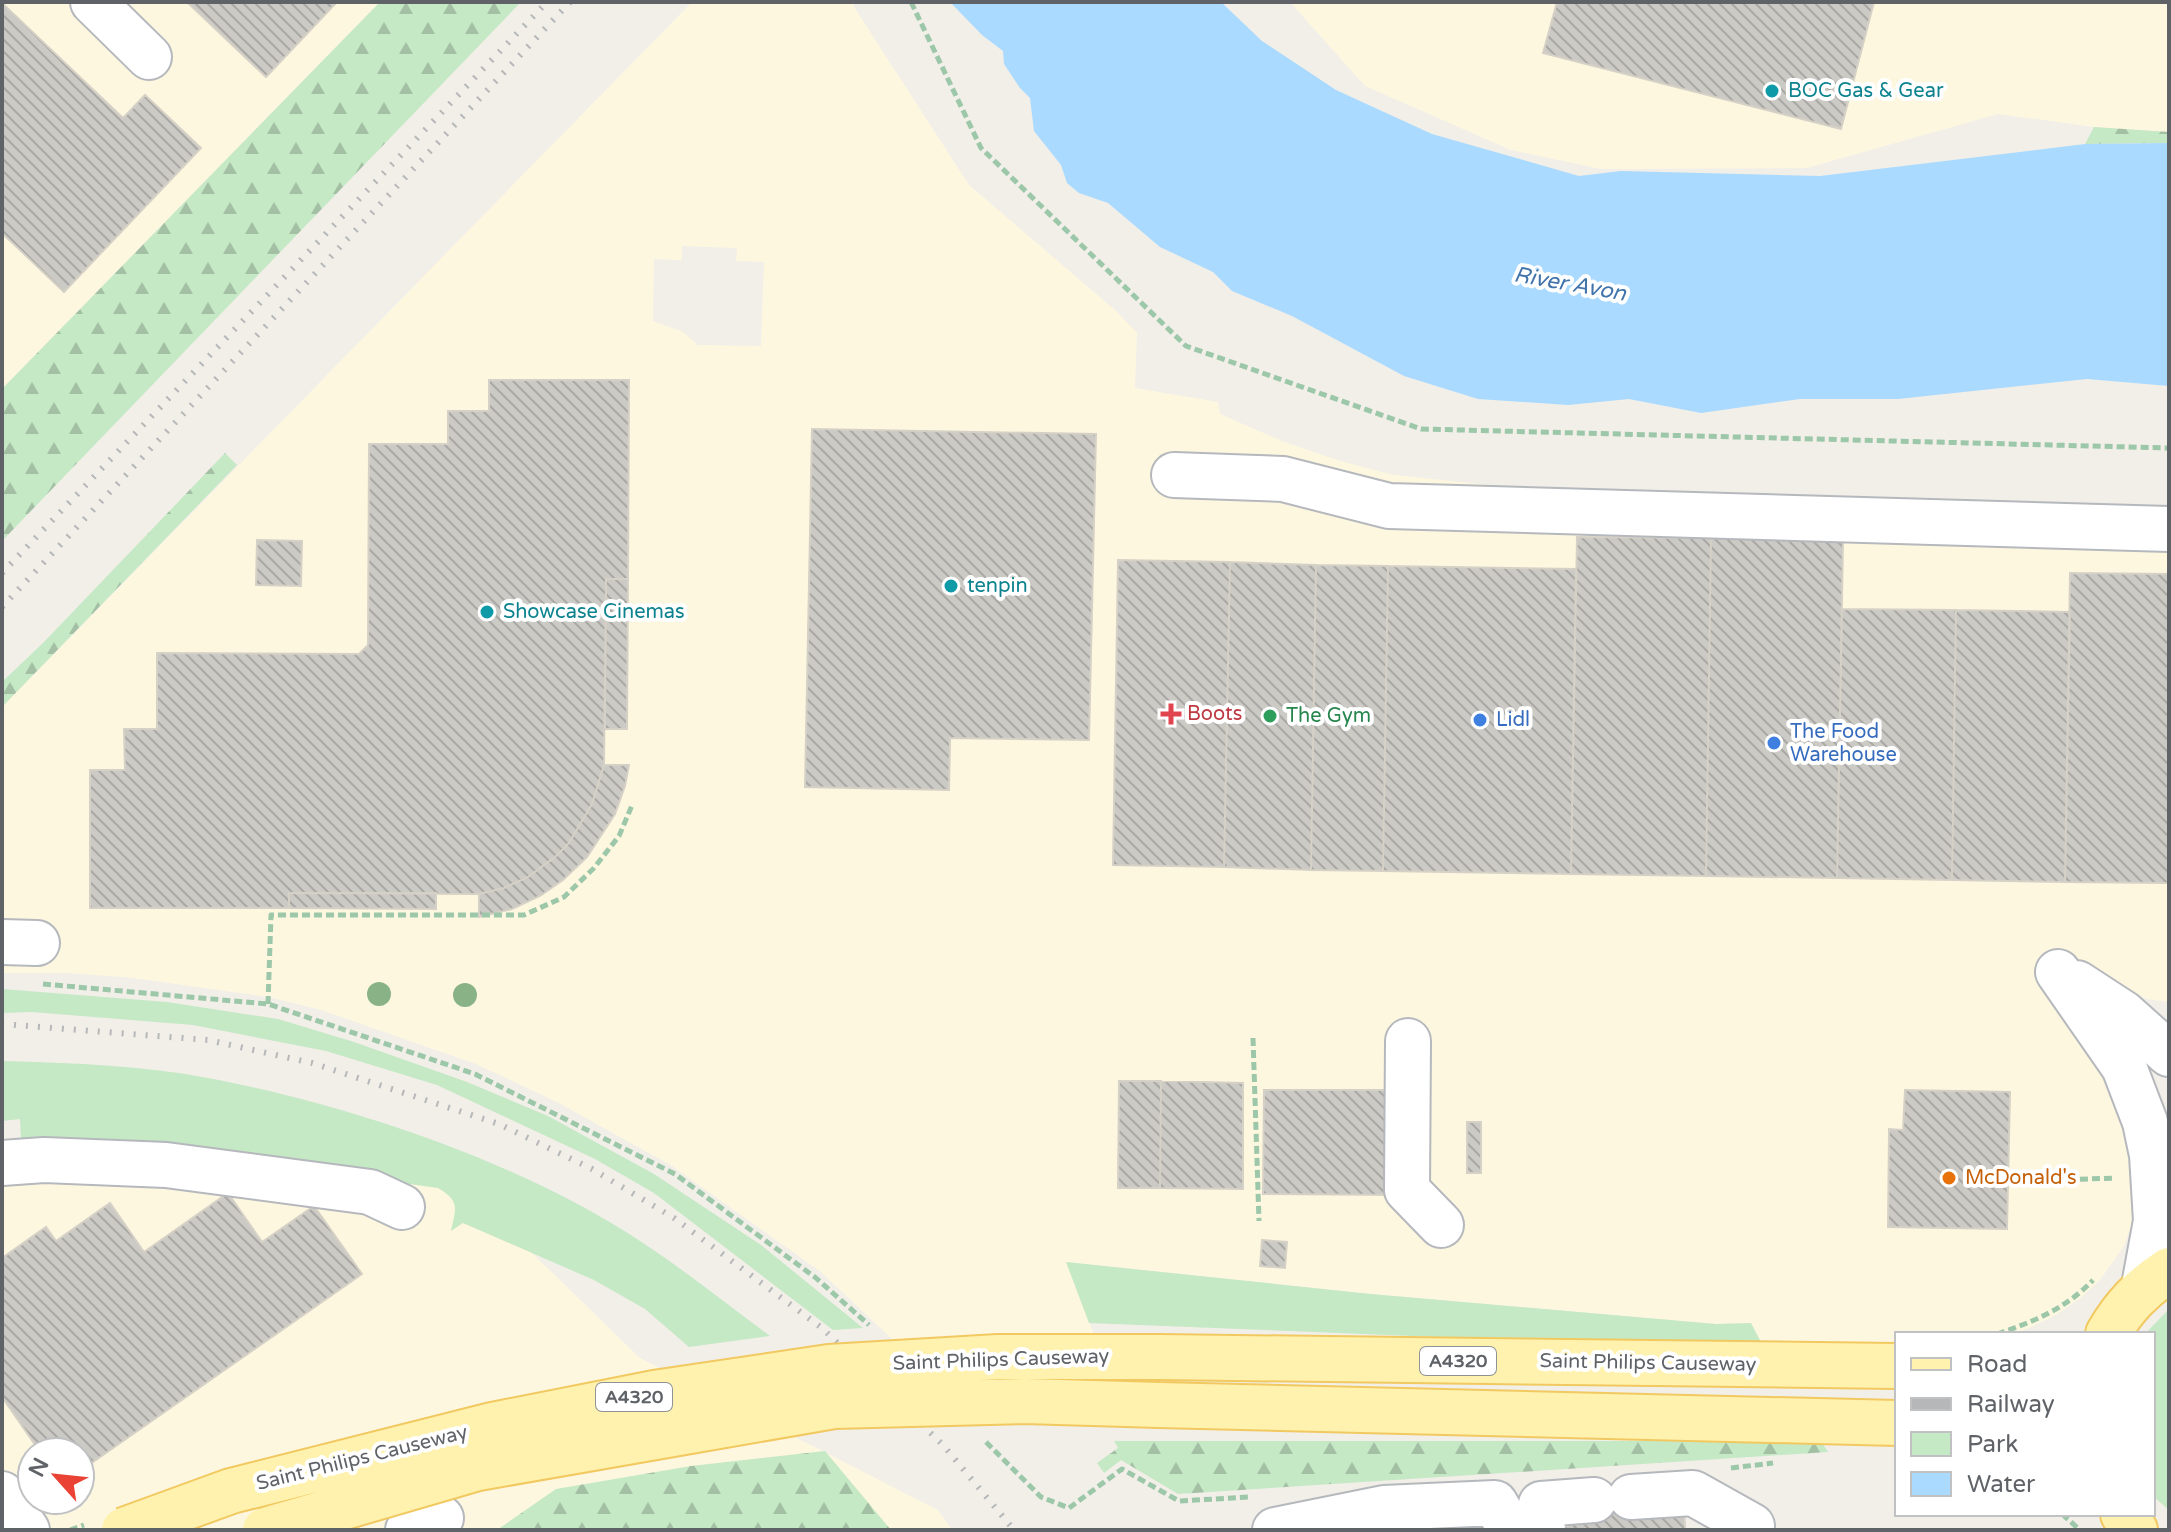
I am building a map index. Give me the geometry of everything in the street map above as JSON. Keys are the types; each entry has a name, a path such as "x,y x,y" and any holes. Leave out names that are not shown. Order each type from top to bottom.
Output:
{"main road":[{"path":"2085,1332 2136,1299"},
{"name":"Saint Philips Causeway","path":"124,1530 231,1491 492,1425 654,1393 829,1367 998,1357 1895,1366"},
{"name":"Saint Philips Causeway","path":"265,1530 478,1468 834,1406 1025,1401 1895,1423"}],"lane":[{"path":"93,2 149,57"},
{"path":"1174,475 1283,479 1389,506 2169,529"},
{"path":"2136,1299 2156,1221 2152,1155 2157,1106 2124,1067 2058,972 2123,1013 2169,1054"},
{"path":"1408,1041 1407,1190 1441,1225"},
{"path":"2,1163 44,1160 166,1165 370,1192 402,1207"},
{"path":"1543,1530 1541,1504 1693,1493 1752,1526 1749,1530"},
{"path":"2,1494 27,1530"},
{"path":"1267,1513 1495,1503 1506,1522 1506,1530"}],"path":[{"path":"911,2 981,148 1186,346 1377,414 1421,429 2169,448"},
{"path":"268,1004 271,915 524,915 564,897 594,868 619,836 633,803"},
{"path":"23,956 268,1004 475,1074 675,1174 816,1278 872,1327"},
{"path":"1253,1038 1259,1221"},
{"path":"2032,1181 2129,1177"},
{"path":"2003,1332 2061,1307 2099,1272"},
{"path":"985,1441 1041,1497 1069,1508 1122,1469 1179,1501 1267,1513"},
{"path":"1727,1468 1777,1463"},
{"path":"2064,1516 2080,1530"}],"shaded area":[{"path":"2,2 380,2 2,389"},
{"path":"692,2 854,2 854,7 969,185 1116,311 1137,333 1135,388 1218,402 1220,414 1282,441 1340,461 1394,475 1596,492 2169,511 2169,1002 2146,999 2128,988 2082,1031 2093,1044 2128,1134 2136,1200 2124,1246 2100,1280 2056,1315 2020,1332 1895,1332 1895,1352 1765,1350 1751,1323 1716,1324 1371,1294 1067,1262 1096,1340 892,1339 821,1272 672,1166 557,1102 476,1064 321,1010 269,997 133,978 68,973 2,973 2,707","holes":["682,246 737,248 736,261 764,262 761,346 698,345 683,332 653,321 654,259 682,260"]},
{"path":"1290,2 2169,2 2169,132 2094,127 1998,114 1807,168 1601,169 1511,150 1365,86"},
{"path":"2,1138 188,1140 460,1183 640,1358 938,1510 952,1530 2,1530"}],"green space":[{"path":"380,2 521,2 2,541 2,389"},
{"path":"2094,127 2169,132 2169,143 2085,144"},
{"path":"225,453 237,465 2,707 2,682"},
{"path":"2,989 167,1002 278,1019 467,1082 548,1116 654,1174 761,1245 863,1328 833,1330 654,1193 595,1159 437,1085 326,1051 193,1025 32,1012 2,1013"},
{"path":"2,1061 131,1067 208,1078 318,1104 433,1140 490,1162 596,1214 659,1254 770,1336 689,1347 645,1309 594,1280 463,1223 451,1231 455,1206 450,1197 438,1188 151,1148 21,1138 20,1119 2,1121"},
{"path":"1066,1262 1371,1294 1716,1324 1751,1323 1765,1350 1089,1323"},
{"path":"2169,1309 2169,1510 2155,1498 2155,1332 2147,1332"},
{"path":"1114,1441 1821,1441 1828,1452 1178,1494 1121,1460 1104,1473 1097,1463 1118,1448"},
{"path":"825,1451 891,1530 497,1530 556,1489 691,1466"}],"water":[{"name":"River Avon","path":"950,2 1221,2 1262,41 1336,90 1432,134 1579,176 1621,171 1820,176 2085,144 2169,143 2169,386 2087,379 1898,399 1800,399 1701,413 1629,399 1568,405 1478,399 1404,376 1292,316 1232,291 1213,272 1160,247 1108,203 1079,193 1067,183 1061,165 1034,131 1030,98 1004,64 1003,51 982,35"}],"building":[{"path":"187,2 337,2 266,77"},
{"name":"BOC Gas & Gear","path":"1557,2 1874,2 1841,129 1543,53"},
{"path":"2,3 123,118 145,95 201,148 64,292 2,233"},
{"name":"Showcase Cinemas","path":"489,380 629,380 628,579 606,579 604,765 592,804 569,843 528,877 504,888 479,894 289,893 289,908 90,908 90,770 125,770 124,729 157,729 157,653 359,654 368,645 369,444 448,444 448,411 489,411"},
{"name":"tenpin","path":"812,429 1096,434 1089,740 950,738 949,790 805,787"},
{"path":"1577,537 1711,538 1706,876 1571,874"},
{"name":"The Food Warehouse","path":"1711,538 1843,541 1837,878 1706,876"},
{"path":"257,540 302,541 301,586 256,585"},
{"name":"Boots","path":"1118,560 1230,562 1224,867 1113,865"},
{"name":"The Gym","path":"1230,562 1316,565 1311,870 1224,867"},
{"path":"1316,565 1388,566 1383,871 1311,870"},
{"name":"Lidl","path":"1388,566 1576,569 1571,874 1383,871"},
{"path":"2070,573 2169,574 2169,883 2065,882"},
{"path":"606,579 628,579 627,729 605,729"},
{"path":"1842,609 1956,610 1952,880 1837,878"},
{"path":"1956,610 2070,612 2065,882 1952,880"},
{"path":"604,765 629,765 615,814 587,857 540,896 512,909 479,917 479,894 504,888 528,877 569,843 592,804"},
{"path":"289,893 436,893 436,909 289,908"},
{"path":"1119,1081 1161,1081 1160,1188 1118,1188"},
{"path":"1161,1081 1243,1083 1243,1189 1160,1188"},
{"path":"1264,1090 1398,1090 1396,1195 1263,1194"},
{"name":"McDonald's","path":"1905,1090 2010,1092 2007,1229 1888,1227 1889,1129 1903,1130"},
{"path":"1467,1122 1481,1122 1481,1173 1467,1173"},
{"path":"228,1193 262,1242 314,1206 362,1274 96,1460 96,1436 29,1436 2,1397 2,1258 46,1227 56,1241 110,1203 144,1252"},
{"path":"1262,1240 1287,1242 1285,1268 1260,1266"},
{"path":"1593,1488 1684,1506 1685,1529 1567,1530 1566,1517"}],"railway":[{"path":"2,573 547,2"},
{"path":"2,607 570,2"},
{"path":"2,1024 208,1040 312,1063 499,1124 592,1169 674,1218 822,1328 943,1445 1014,1530"}],"place":[{"name":"BOC Gas & Gear","path":"1772,91"},
{"name":"tenpin","path":"951,586"},
{"name":"Showcase Cinemas","path":"487,612"},
{"name":"Boots","path":"1171,714"},
{"name":"The Gym","path":"1270,716"},
{"name":"Lidl","path":"1480,720"},
{"name":"The Food Warehouse","path":"1774,743"},
{"name":"McDonald's","path":"1949,1178"}]}
